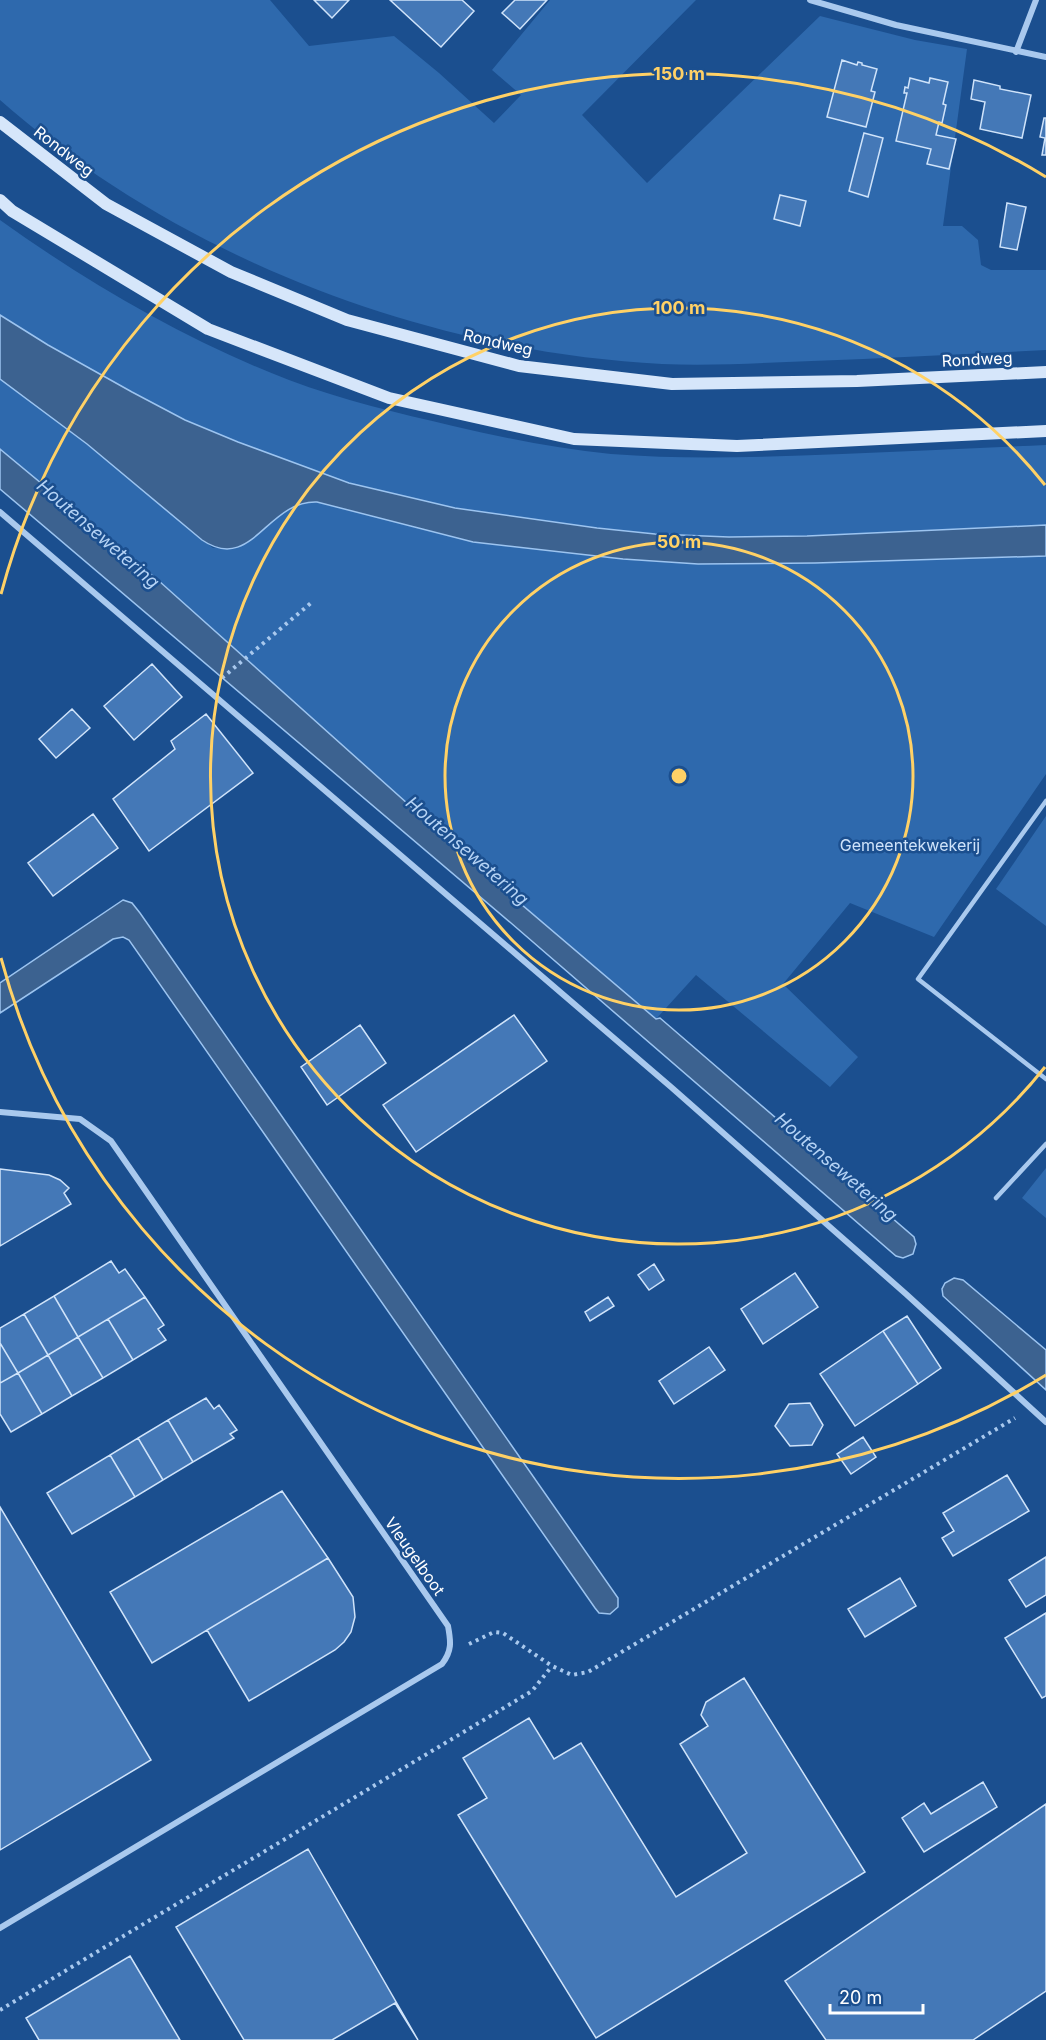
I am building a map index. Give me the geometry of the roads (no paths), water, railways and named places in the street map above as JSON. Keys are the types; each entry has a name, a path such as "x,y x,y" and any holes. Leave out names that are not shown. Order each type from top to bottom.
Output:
{"main road":[{"name":"Rondweg","path":"0,122 106,204 231,272 347,320 519,366 672,384 856,381 1046,372"},
{"path":"0,200 12,210 208,329 389,398 574,439 737,446 1046,431"}],"street":[{"path":"810,0 896,25 1046,57"},
{"path":"1016,52 1036,0"},
{"path":"0,512 688,1103 906,1294 1046,1422"},
{"name":"Vleugelboot","path":"0,1112 80,1119 111,1141 448,1626 451,1640 450,1654 442,1664 0,1928"}],"lane":[{"path":"1046,801 918,979 1046,1079"},
{"path":"996,1198 1046,1144"}],"water":[{"path":"0,315 48,345 185,420 349,483 455,508 597,528 655,534 729,537 807,536 1046,525 1046,556 698,564 623,559 473,542 317,502 300,504 285,512 247,542 234,548 219,548 202,540 87,444 0,379"},
{"name":"Houtensewetering","path":"0,449 159,581 494,881 656,1019 660,1018 914,1237 916,1244 913,1254 903,1258 896,1256 511,923 0,489"},
{"path":"123,900 132,903 140,913 618,1598 618,1607 610,1614 599,1613 595,1608 129,940 123,937 113,939 0,1013 0,983"},
{"path":"954,1278 963,1280 1046,1350 1046,1390 943,1296 942,1289 945,1283"}],"park label":[{"name":"Gemeentekwekerij","path":"910,845"}]}
